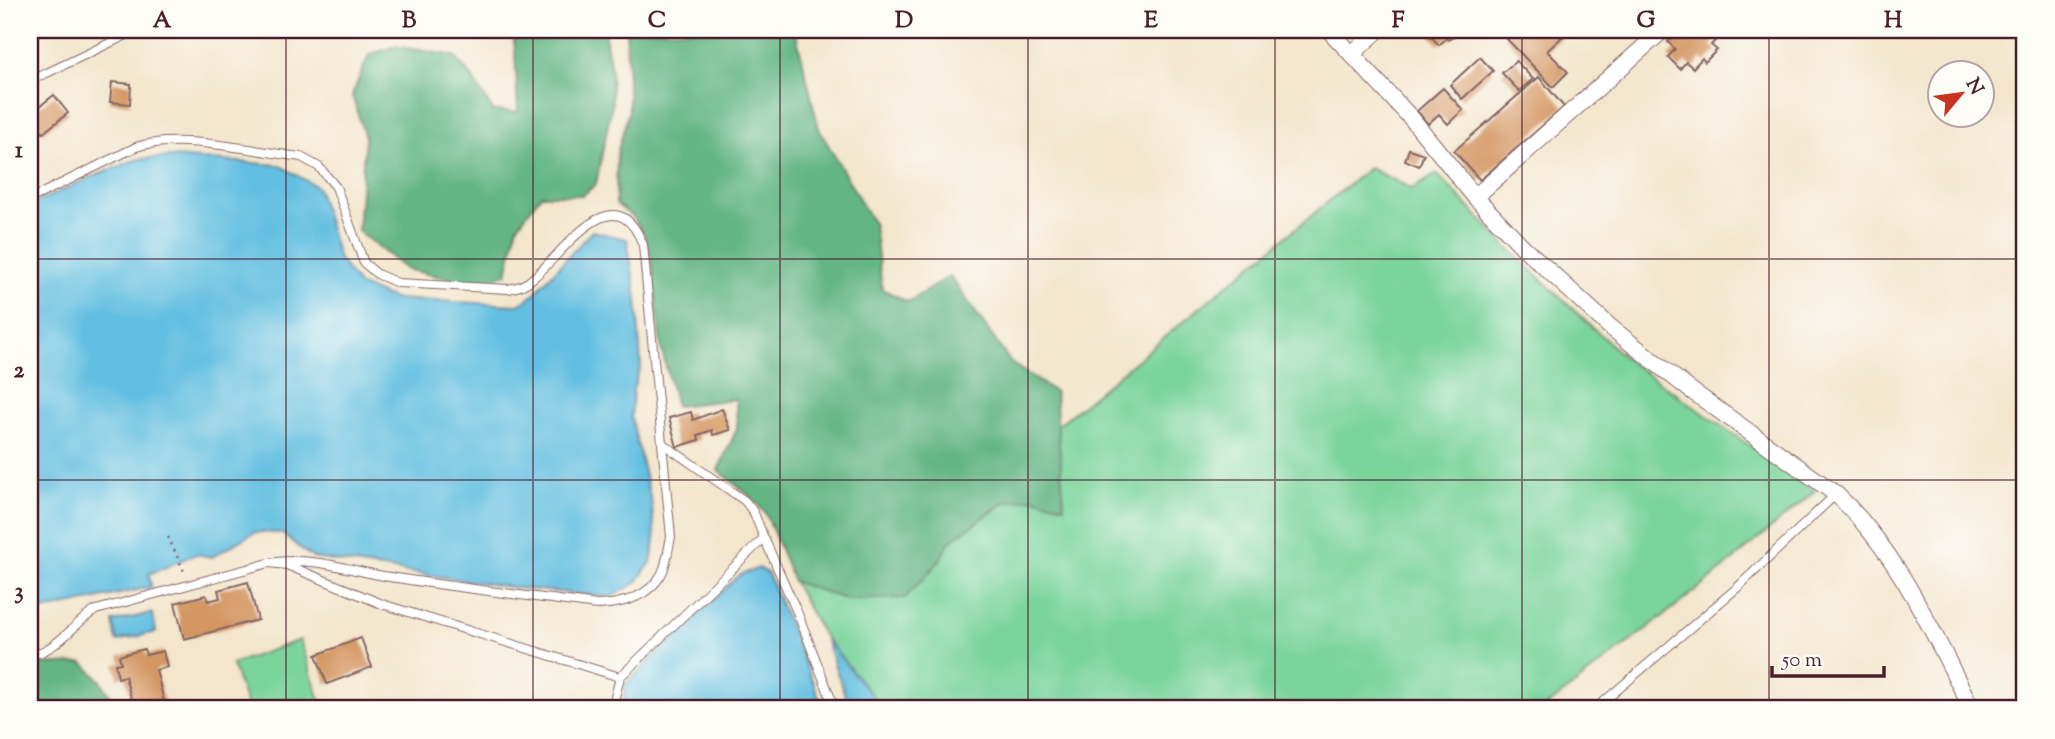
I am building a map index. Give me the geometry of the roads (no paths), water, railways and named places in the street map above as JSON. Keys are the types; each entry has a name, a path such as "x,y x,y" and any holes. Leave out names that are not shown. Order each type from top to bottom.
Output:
{"street":[{"path":"1329,30 1353,53 1412,119 1475,197 1524,248 1619,334 1689,389 1836,494 1879,541 1912,591 1972,709"},
{"path":"1353,53 1378,30"},
{"path":"1475,197 1663,30"}],"lane":[{"path":"30,81 137,30"},
{"path":"30,198 154,141 176,140 300,158 319,167 336,187 364,263 377,274 398,283 508,289 524,285 534,278 583,229 599,217 614,214 628,221 638,231 643,245 671,537 661,575 645,591 623,603 598,605 388,576 293,559 269,563 96,610 82,618 57,645 30,655"},
{"path":"662,443 745,501 754,513 835,709"},
{"path":"1595,709 1738,587 1836,494"},
{"path":"612,709 620,677 764,538"},
{"path":"269,563 295,568 382,604 620,677"}],"water":[{"path":"174,157 279,165 317,187 339,259 358,285 394,299 518,305 530,298 592,231 627,239 637,299 641,366 633,389 631,417 652,506 655,542 651,562 636,583 611,597 517,588 313,558 281,533 255,532 212,557 196,554 149,574 151,587 41,611 30,597 30,205 138,159"},
{"path":"759,568 768,574 824,709 622,709 626,684 739,575"},
{"path":"152,613 156,632 117,641 113,622"},
{"path":"825,638 883,709 850,709"}]}
